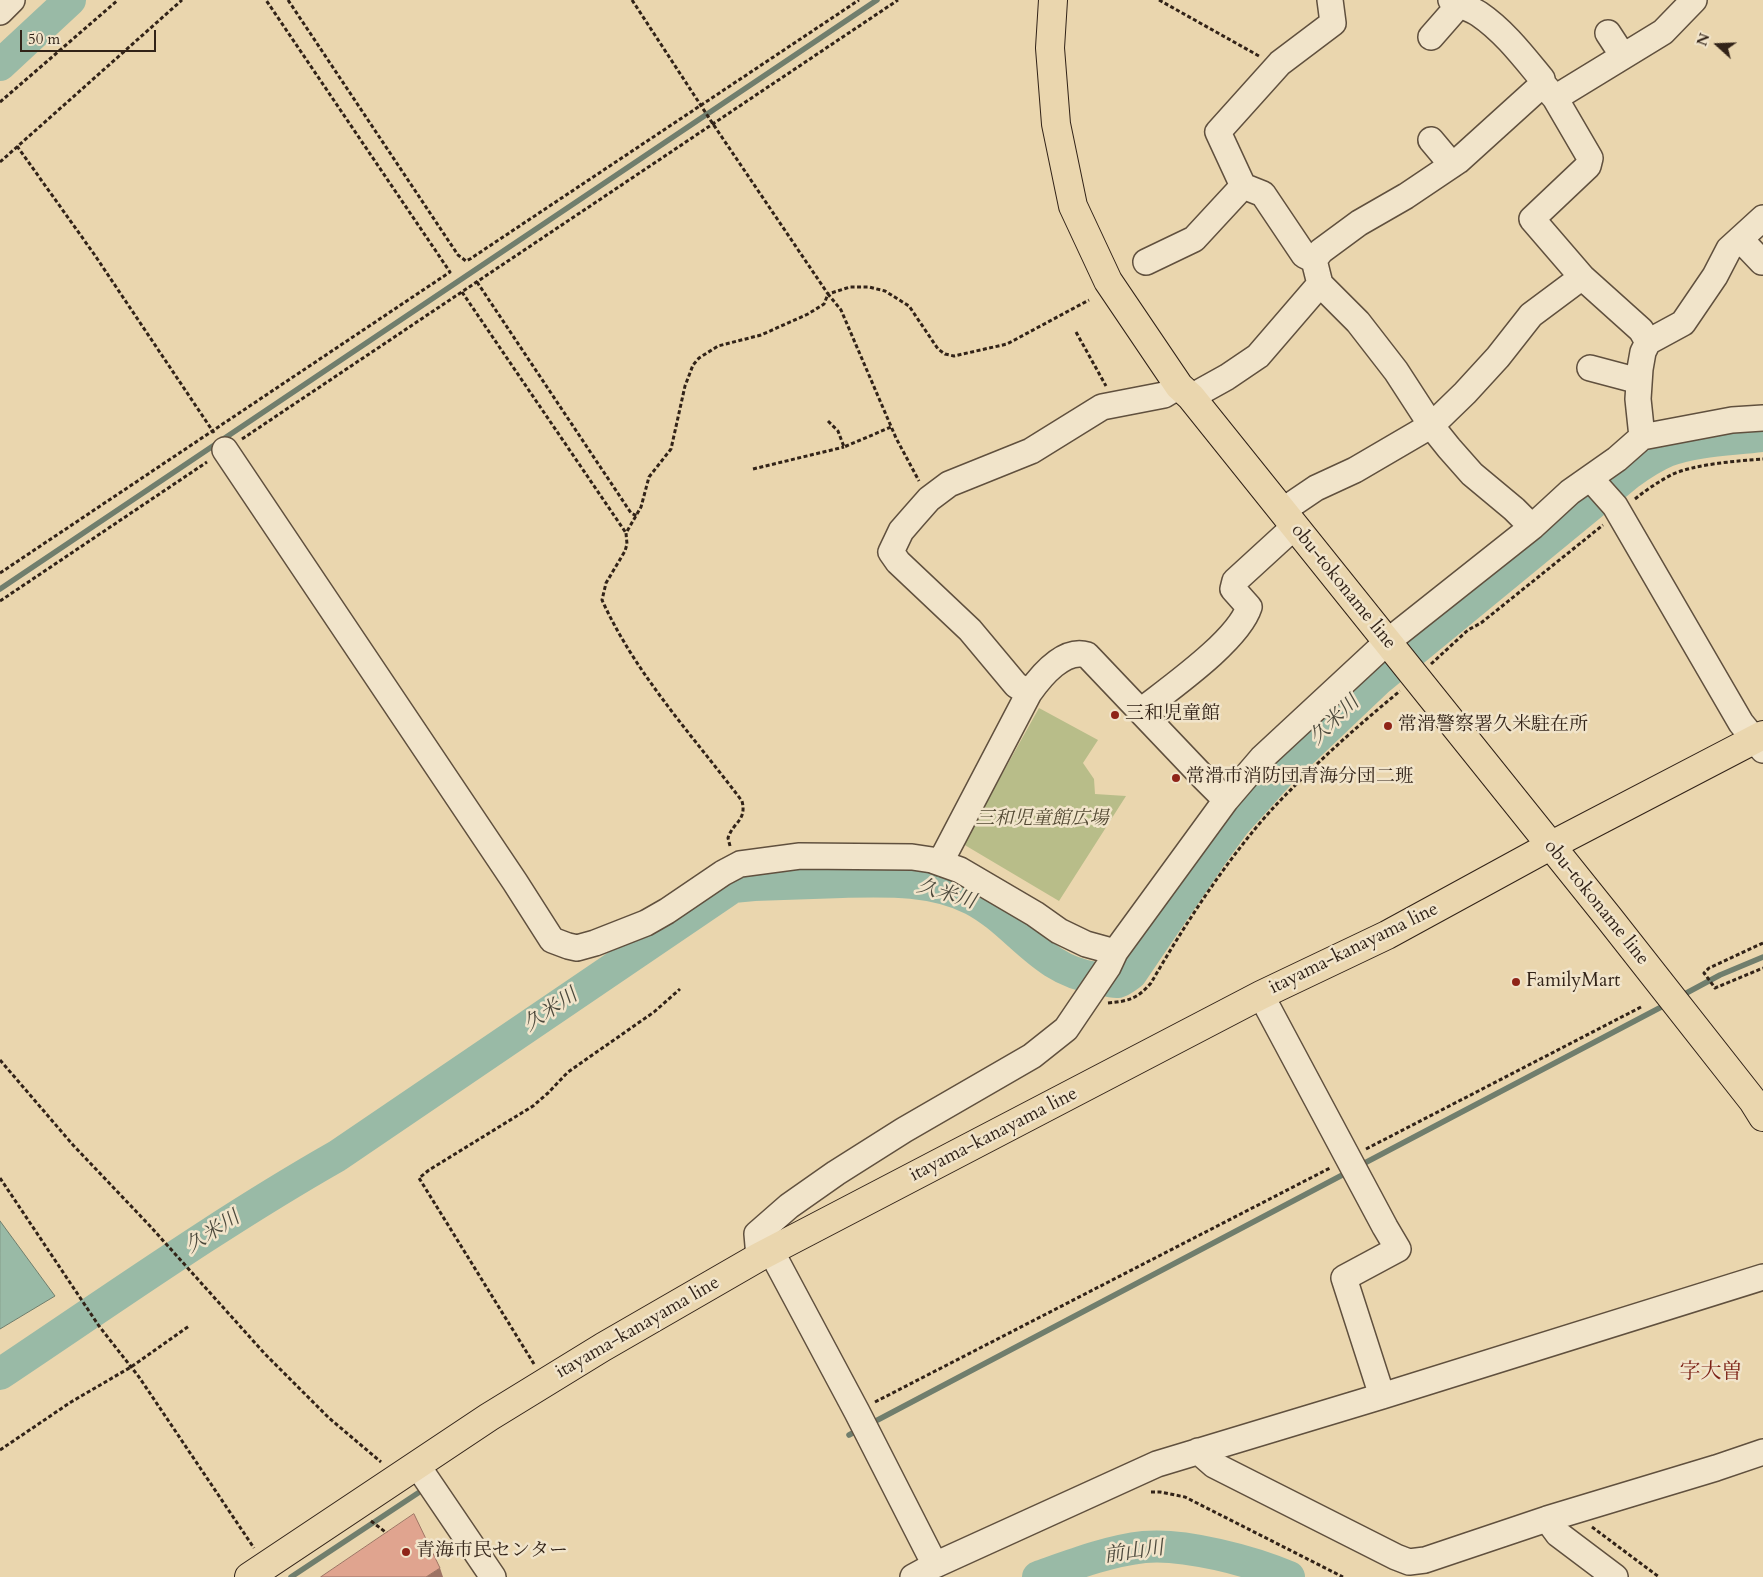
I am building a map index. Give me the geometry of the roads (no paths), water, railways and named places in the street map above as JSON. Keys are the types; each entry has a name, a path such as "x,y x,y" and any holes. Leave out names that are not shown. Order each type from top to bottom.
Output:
{"main road":[{"name":"obu-tokoname line","path":"1053,0 1050,48 1056,124 1073,206 1108,281 1185,392 1760,1104"},
{"name":"itayama-kanayama line","path":"257,1571 545,1382 765,1254 1262,995 1387,935 1550,846 1760,742"}],"street":[{"path":"0,12 12,0"},
{"path":"1330,0 1333,23 1277,67 1218,132 1244,186 1263,194 1304,255 1396,371 1450,448 1472,474 1514,509 1532,527"},
{"path":"1029,692 1016,685 970,630 898,562 891,552 901,531 929,499 950,484 1040,454 1067,418 1116,403 1185,392 1227,377 1258,356 1317,272 1321,251 1351,228 1406,196 1452,165 1549,91 1623,56 1663,32 1694,0"},
{"path":"1431,37 1457,2 1468,7 1496,27 1512,43 1542,80 1590,158 1595,170 1588,166 1524,223 1641,330 1648,342"},
{"path":"1608,33 1623,56"},
{"path":"1431,140 1452,165"},
{"path":"1146,262 1194,239 1244,186"},
{"path":"1642,438 1638,399 1639,382 1643,352 1648,342 1683,323 1715,276 1728,249 1763,218"},
{"path":"1740,239 1762,262"},
{"path":"1141,711 1217,649 1237,630 1246,616 1248,607 1233,589 1235,581 1316,488 1367,464 1432,424 1465,393 1498,357 1531,315 1582,277"},
{"path":"1590,368 1639,382"},
{"path":"1732,420 1763,401"},
{"path":"935,1565 857,1412 765,1254 757,1234 789,1206 904,1130 1032,1056 1066,1029 1108,967 1115,952 1226,800 1262,758 1387,642 1532,527 1570,492 1593,481 1642,438 1732,420 1763,418"},
{"path":"219,440 511,875 552,940 577,948 632,929 667,911 723,873 740,864 800,856 912,857 940,863 960,870 1035,914 1059,931 1086,944 1115,952"},
{"path":"1593,481 1617,509 1741,723 1760,742"},
{"path":"940,863 1029,692 1042,674 1068,656 1080,653 1087,655 1226,800"},
{"path":"1262,995 1398,1249 1344,1278 1382,1396"},
{"path":"913,1577 935,1565 1157,1464 1763,1277"},
{"path":"1198,1451 1214,1465 1363,1541 1409,1562 1425,1560 1547,1519 1763,1452"},
{"path":"417,1465 493,1577"},
{"path":"1547,1519 1558,1534 1614,1577"}],"waterway":[{"path":"0,65 70,0"},
{"path":"0,589 877,0"},
{"name":"久米川","path":"0,1374 209,1234 337,1156 733,887 876,881 941,888 972,899 988,909 1031,945 1060,966 1077,974 1107,981 1121,981 1131,974 1235,823 1280,773 1378,680 1643,464 1678,447 1763,436"},
{"path":"1679,997 1720,975 1763,957"},
{"path":"1359,1166 1667,1004"},
{"path":"870,1424 1348,1172"},
{"path":"849,1435 860,1429"},
{"path":"291,1577 418,1493"},
{"name":"前山川","path":"1038,1577 1117,1552 1160,1546 1237,1559 1289,1577"}],"place":[{"name":"三和児童館","path":"1115,715"},
{"name":"常滑警察署久米駐在所","path":"1388,726"},
{"name":"常滑市消防団青海分団二班","path":"1176,778"},
{"name":"FamilyMart","path":"1516,982"},
{"name":"青海市民センター","path":"406,1552"}],"district":[{"name":"字大曽","path":"1711,1373"}],"park label":[{"name":"三和児童館広場","path":"1042,820"}]}
